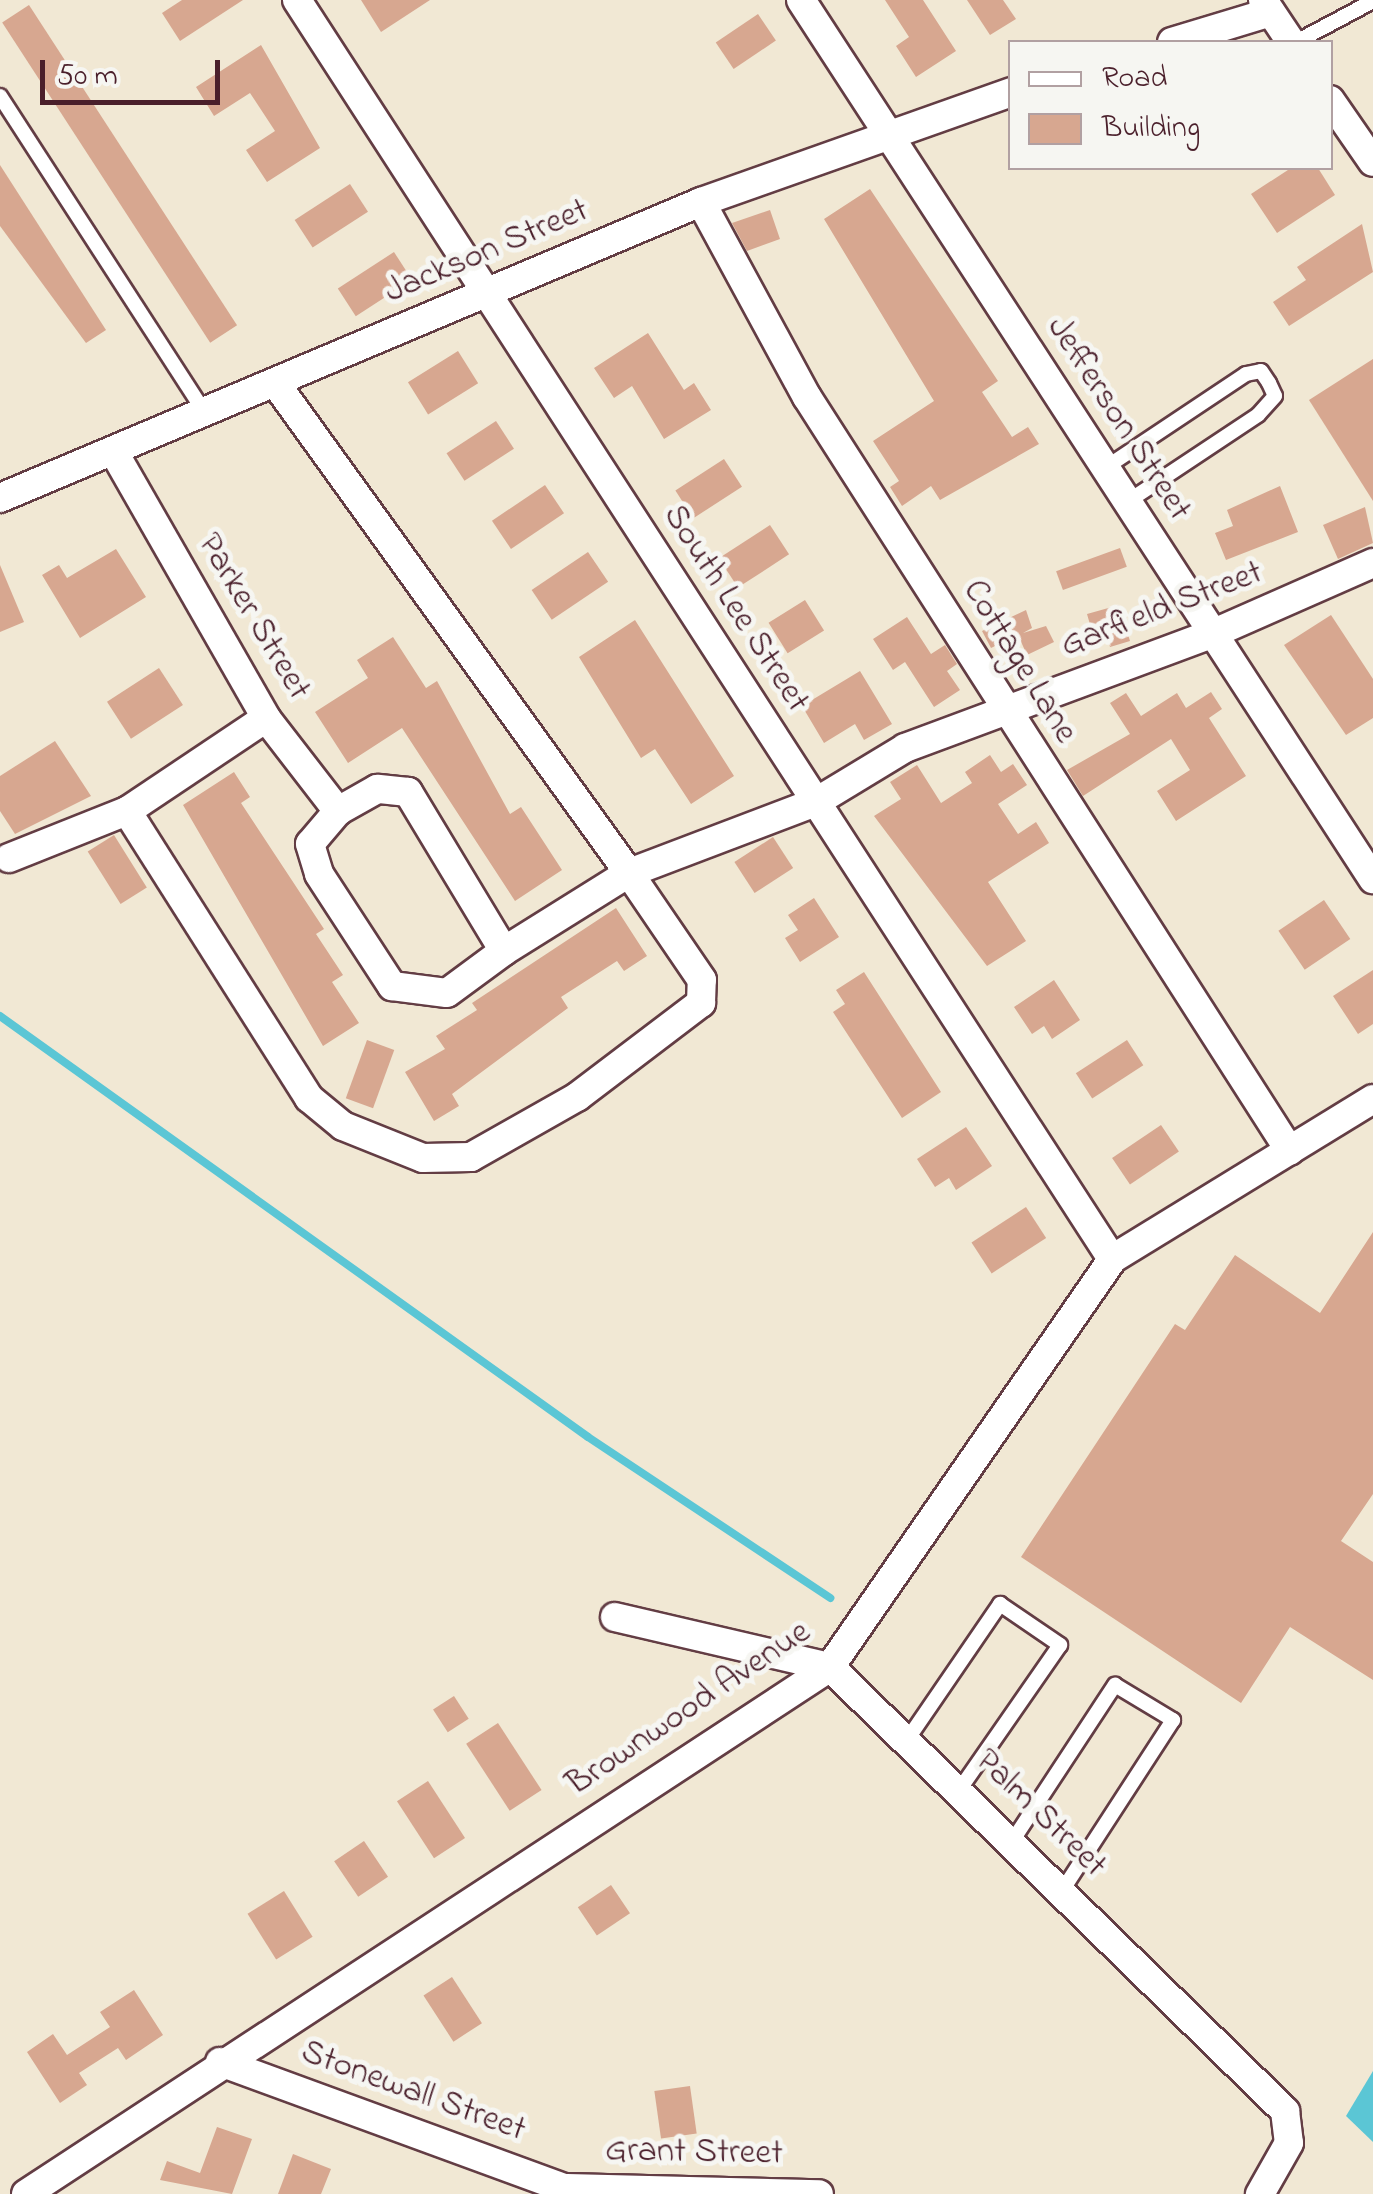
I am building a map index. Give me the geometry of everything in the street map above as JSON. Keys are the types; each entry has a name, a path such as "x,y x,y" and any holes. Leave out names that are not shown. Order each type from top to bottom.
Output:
{"street":[{"name":"South Lee Street","path":"297,0 1112,1258"},
{"name":"Jefferson Street","path":"801,0 1373,879"},
{"path":"1177,40 1267,6 1292,40"},
{"name":"Jackson Street","path":"0,498 114,454 701,202 888,130 1008,93"},
{"path":"1333,104 1373,162"},
{"name":"Cottage Lane","path":"701,202 807,397 1004,710 1290,1150"},
{"path":"128,811 309,1098 343,1126 422,1158 471,1157 577,1098 701,1003 702,980 629,873 276,384"},
{"name":"Parker Street","path":"114,454 266,718 338,812"},
{"name":"Garfield Street","path":"504,951 629,873 816,802 905,748 1212,634 1373,564"},
{"path":"8,858 128,811 266,718"},
{"path":"377,789 408,792 504,951 447,993 392,986 310,844 338,812 377,789"},
{"name":"Brownwood Avenue","path":"26,2194 220,2062 830,1667 1112,1258 1373,1099"},
{"path":"615,1616 830,1667"},
{"name":"Palm Street","path":"830,1667 1064,1888 1285,2111 1292,2132 1260,2194"},
{"name":"Stonewall Street","path":"220,2062 574,2191"},
{"name":"Grant Street","path":"574,2191 819,2194"}],"lane":[{"path":"1298,40 1373,1"},
{"path":"0,96 206,414"},
{"path":"1105,468 1246,374 1262,372 1275,396 1258,415 1127,502"},
{"path":"907,1740 1000,1604 1060,1646 960,1789"},
{"path":"1013,1840 1115,1684 1173,1720 1064,1888"}],"water":[{"path":"1373,2071 1373,2142 1346,2116"}],"building":[{"path":"182,0 243,0 180,41 162,13"},
{"path":"361,0 430,0 381,32"},
{"path":"885,0 923,0 956,51 916,77 896,46 909,37"},
{"path":"967,0 1003,0 1016,19 990,35"},
{"path":"29,5 237,325 210,343 2,22"},
{"path":"758,14 776,41 734,69 716,43"},
{"path":"261,45 320,148 267,182 246,150 275,131 250,93 214,116 196,87"},
{"path":"0,165 106,330 86,343 0,226"},
{"path":"1288,170 1319,170 1335,195 1277,233 1251,194"},
{"path":"350,184 368,212 313,248 295,220"},
{"path":"870,189 998,381 982,392 1012,437 1028,427 1039,444 940,500 931,486 902,506 890,487 899,481 873,441 934,401 824,219"},
{"path":"770,210 780,239 747,251 732,223"},
{"path":"1362,224 1373,272 1289,326 1273,302 1306,280 1297,267"},
{"path":"394,252 412,280 356,316 338,288"},
{"path":"648,333 684,390 694,383 711,410 664,439 632,386 614,398 594,368"},
{"path":"458,351 478,383 428,414 408,382"},
{"path":"1373,359 1373,501 1309,400"},
{"path":"496,421 514,449 464,481 447,453"},
{"path":"724,459 742,487 693,518 675,491"},
{"path":"545,485 564,513 511,549 492,521"},
{"path":"1280,486 1298,532 1226,560 1215,533 1233,526 1227,510"},
{"path":"1365,507 1373,543 1338,559 1323,525"},
{"path":"770,525 789,554 738,588 719,558"},
{"path":"1120,548 1127,567 1063,590 1056,571"},
{"path":"116,549 146,597 80,638 42,575 59,565 67,578"},
{"path":"588,552 608,582 552,620 532,590"},
{"path":"0,565 24,622 0,632"},
{"path":"805,600 824,631 788,653 769,623"},
{"path":"1119,605 1130,641 1110,647 1106,632 1093,635 1087,614"},
{"path":"1026,610 1032,628 1023,633 1046,626 1054,642 1027,655 1018,635 991,648 982,631"},
{"path":"1331,615 1373,679 1373,718 1346,735 1284,645"},
{"path":"907,617 931,654 945,645 957,664 947,671 960,690 934,707 905,662 893,670 873,639"},
{"path":"635,620 734,776 691,804 655,749 641,758 579,657"},
{"path":"393,637 426,688 437,681 510,814 521,807 562,870 515,901 402,728 348,763 315,712 368,678 357,660"},
{"path":"159,668 183,705 131,739 107,702"},
{"path":"860,671 892,724 864,740 855,724 824,743 802,706"},
{"path":"1211,692 1222,709 1209,718 1246,776 1176,821 1157,791 1190,770 1171,739 1083,796 1067,770 1130,734 1110,703 1126,693 1141,716 1177,693 1186,708"},
{"path":"55,741 91,796 15,834 0,811 0,776"},
{"path":"990,755 1001,772 1013,764 1027,785 998,804 1018,834 1036,822 1049,843 988,882 1026,941 987,966 874,816 901,799 890,782 917,765 941,803 972,783 965,772"},
{"path":"234,772 250,797 241,803 324,929 316,934 343,975 332,982 359,1023 323,1046 183,805"},
{"path":"114,835 147,888 121,904 88,851"},
{"path":"773,837 793,868 755,893 734,862"},
{"path":"814,898 839,937 800,962 785,938 798,930 788,915"},
{"path":"1324,900 1350,939 1305,970 1278,931"},
{"path":"616,908 647,956 624,971 617,961 561,997 568,1008 452,1094 459,1106 434,1121 405,1072 445,1049 436,1036 477,1010 472,1003"},
{"path":"1373,970 1373,1024 1358,1034 1333,996"},
{"path":"864,972 941,1092 902,1118 833,1012 845,1004 836,990"},
{"path":"1054,980 1080,1020 1052,1039 1044,1026 1032,1034 1014,1007"},
{"path":"367,1040 394,1050 373,1108 346,1098"},
{"path":"1127,1040 1143,1065 1092,1098 1076,1073"},
{"path":"1161,1125 1179,1152 1130,1185 1112,1158"},
{"path":"966,1127 992,1166 956,1190 949,1178 935,1187 917,1159"},
{"path":"1026,1207 1046,1238 992,1273 971,1242"},
{"path":"1373,1232 1373,1494 1341,1541 1373,1562 1373,1680 1290,1627 1241,1703 1021,1557 1175,1324 1185,1330 1235,1255 1320,1313"},
{"path":"454,1696 469,1719 448,1732 433,1710"},
{"path":"498,1723 542,1790 510,1811 466,1744"},
{"path":"428,1781 465,1838 434,1858 397,1801"},
{"path":"364,1841 388,1877 358,1897 334,1861"},
{"path":"611,1885 630,1913 597,1936 578,1907"},
{"path":"284,1891 313,1937 276,1960 248,1914"},
{"path":"452,1977 482,2023 453,2042 423,1996"},
{"path":"134,1990 163,2035 126,2060 118,2048 79,2073 87,2085 60,2103 27,2052 53,2034 67,2055 110,2027 100,2012"},
{"path":"690,2086 697,2134 661,2139 654,2091"},
{"path":"217,2127 252,2139 232,2194 160,2180 167,2161 200,2173"},
{"path":"293,2154 331,2169 321,2194 278,2194"}],"waterway":[{"path":"0,1016 588,1437 830,1598"}]}
